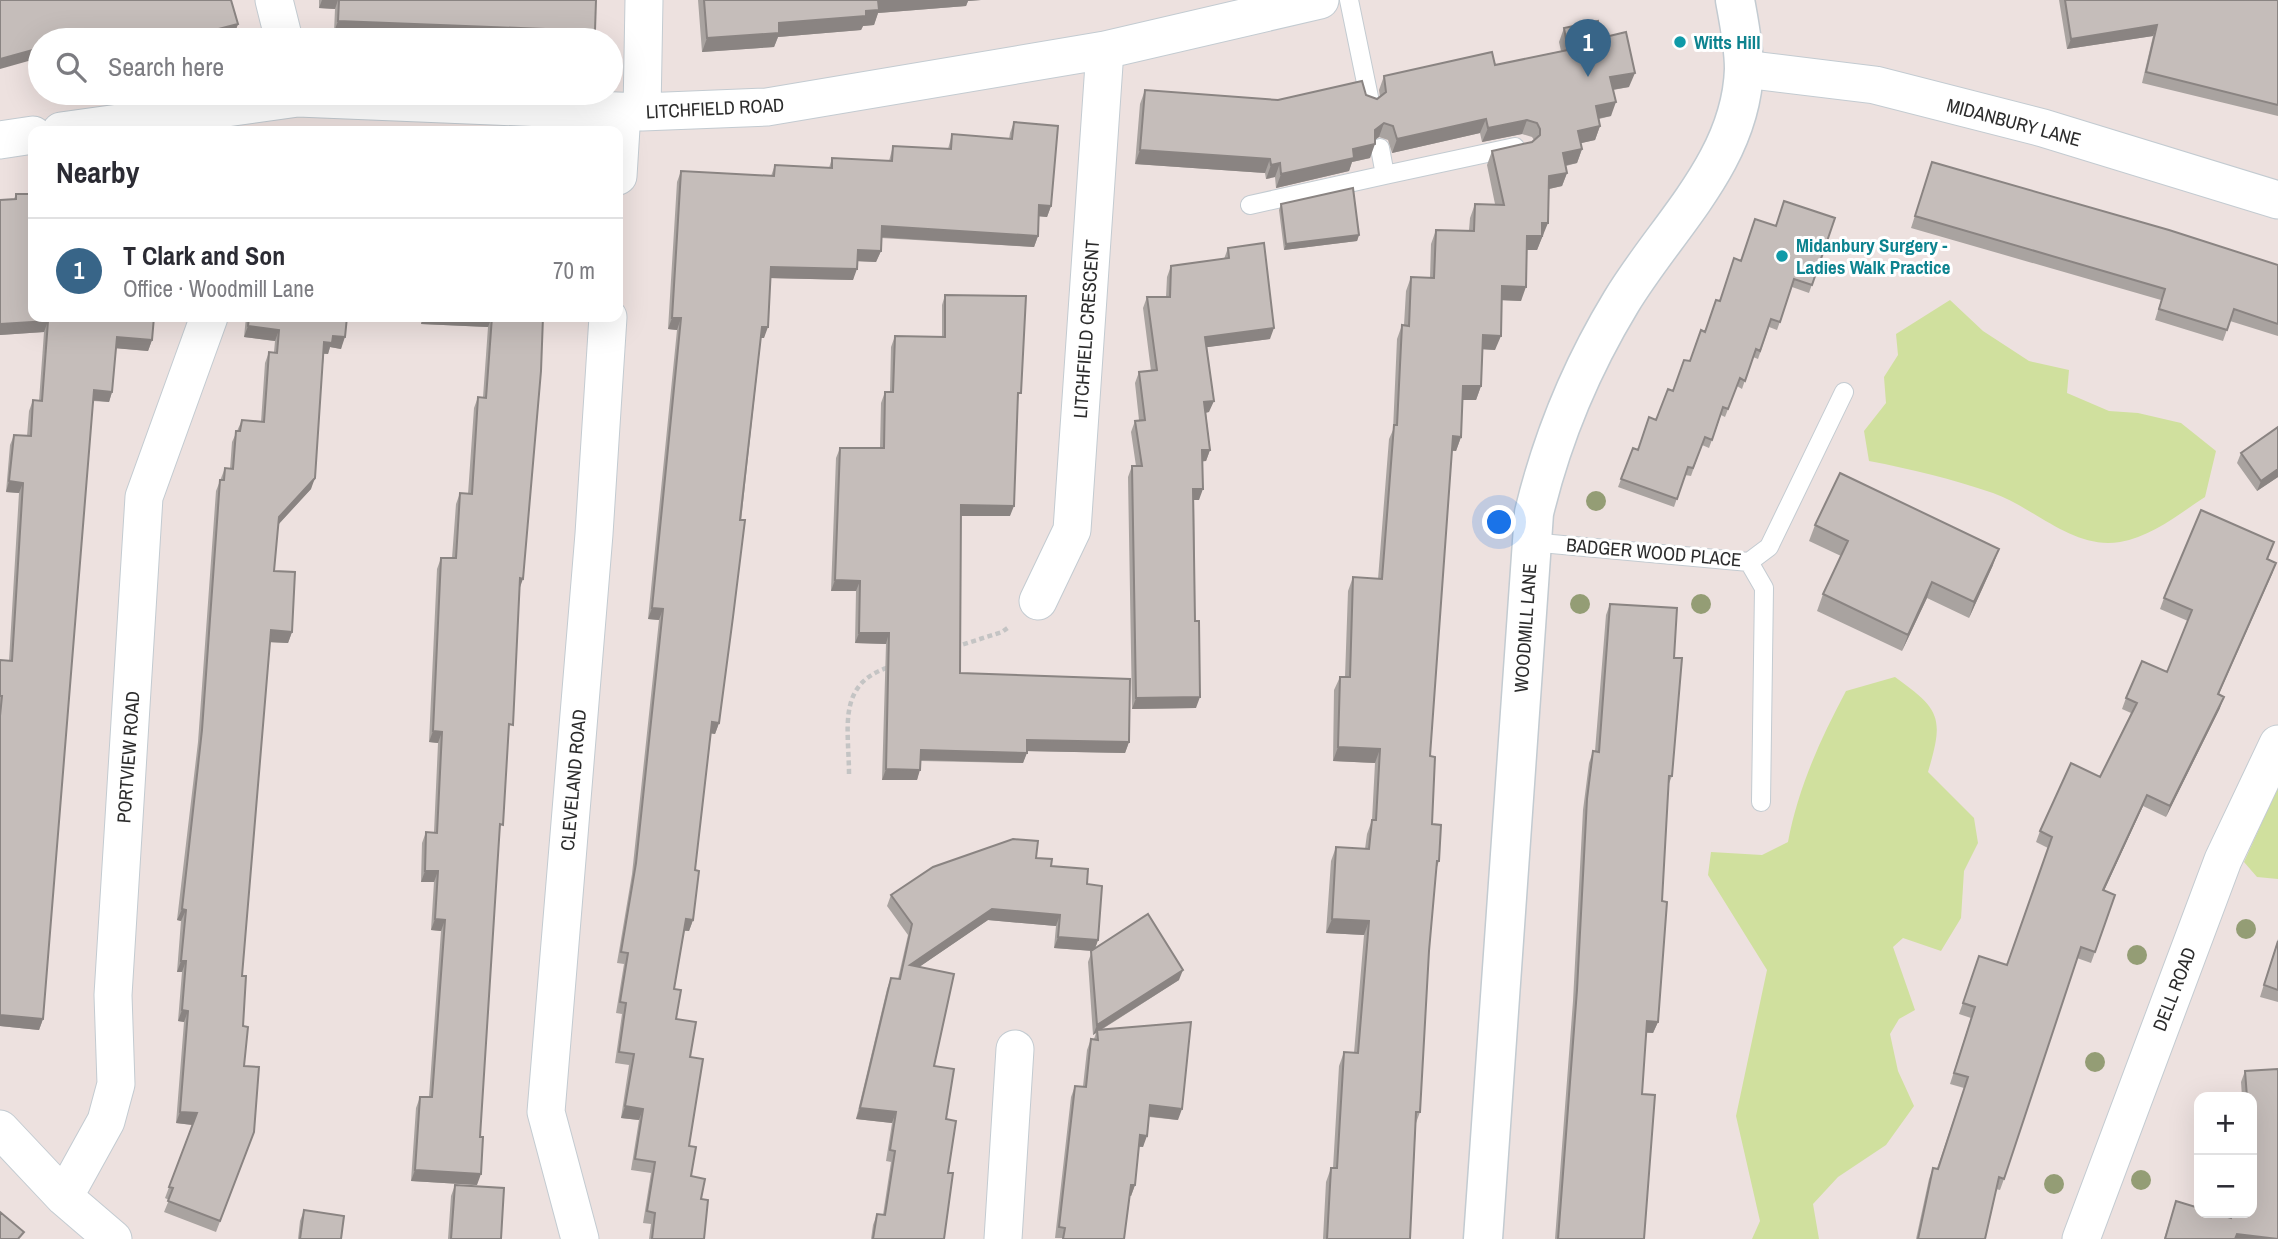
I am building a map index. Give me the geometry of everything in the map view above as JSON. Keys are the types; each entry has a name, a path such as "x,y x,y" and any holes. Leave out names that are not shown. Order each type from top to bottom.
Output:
{"street":[{"path":"274,0 281,28"},
{"path":"623,153 632,112 644,0"},
{"name":"LITCHFIELD ROAD","path":"494,105 632,112 785,105 1105,50 1320,0"},
{"path":"1735,0 1744,69"},
{"name":"LITCHFIELD CRESCENT","path":"1038,601 1072,530 1105,50"},
{"name":"MIDANBURY LANE","path":"1744,69 1875,85 2043,128 2278,200"},
{"name":"WOODMILL LANE","path":"1483,1239 1530,542 1543,479 1582,372 1623,298 1716,164 1731,133 1744,69"},
{"name":"LITCHFIELD ROAD","path":"140,126 251,119 278,105"},
{"path":"0,140 28,136"},
{"name":"PORTVIEW ROAD","path":"64,1197 106,1121 116,1084 113,995 144,497 207,322"},
{"name":"CLEVELAND ROAD","path":"580,1239 546,1112 593,548 608,322"},
{"name":"DELL ROAD","path":"2081,1239 2223,860 2278,744"},
{"path":"1003,1239 1016,1049"},
{"path":"0,1129 64,1197 113,1239"}],"lane":[{"path":"1349,0 1370,102"},
{"path":"1250,205 1524,145"},
{"path":"1380,148 1385,175"},
{"name":"BADGER WOOD PLACE","path":"1530,542 1749,562 1769,547 1844,392"},
{"path":"1749,562 1764,588 1761,802"}],"path":[{"path":"945,650 1002,632 1038,601"},
{"path":"849,774 849,702 856,685 895,665"}],"green space":[{"path":"1950,300 1983,331 2029,361 2069,370 2067,393 2109,411 2138,413 2181,423 2216,451 2205,497 2143,535 2120,542 2103,543 2070,534 1993,493 1869,461 1864,431 1886,403 1884,377 1898,355 1896,334"},
{"path":"1895,677 1922,698 1935,717 1936,739 1928,772 1974,818 1978,843 1964,871 1961,918 1941,951 1903,938 1893,947 1915,1010 1899,1019 1890,1034 1898,1071 1914,1106 1886,1145 1838,1177 1813,1204 1819,1239 1752,1239 1760,1221 1736,1116 1767,970 1708,875 1711,852 1762,855 1788,842 1811,765 1846,691"},
{"path":"2278,787 2278,879 2257,877 2244,862"}],"building":[{"path":"0,0 231,0 238,24 222,28 28,28 28,51 0,59"},
{"path":"339,0 596,0 595,28 518,28 338,21"},
{"path":"704,0 878,0 879,10 866,11 866,16 779,23 779,33 707,38"},
{"path":"2065,0 2278,0 2278,105 2146,72 2157,25 2071,39"},
{"path":"1598,21 1601,38 1626,32 1635,73 1610,77 1616,102 1596,106 1600,126 1578,131 1582,149 1563,153 1567,173 1549,176 1548,223 1542,223 1542,236 1527,236 1526,287 1502,286 1501,336 1483,335 1481,386 1463,386 1461,437 1453,436 1430,756 1435,757 1432,824 1441,825 1429,951 1420,1112 1416,1112 1410,1239 1327,1239 1331,1168 1337,1168 1344,1052 1358,1053 1369,921 1332,919 1336,847 1369,849 1372,820 1376,820 1380,749 1338,747 1340,677 1350,677 1353,577 1382,579 1394,425 1397,425 1402,325 1409,326 1411,277 1434,278 1436,230 1474,231 1475,204 1504,205 1492,151 1532,142 1540,135 1540,129 1537,123 1527,120 1488,128 1486,119 1397,139 1393,126 1384,123 1375,130 1375,144 1353,149 1354,158 1281,174 1280,163 1271,165 1270,159 1140,150 1145,90 1278,100 1362,81 1366,95 1377,99 1386,92 1384,76 1492,52 1495,65 1568,50 1564,28"},
{"path":"1014,122 1058,126 1051,206 1039,205 1038,236 882,226 881,251 858,250 857,269 771,267 768,327 762,327 740,520 745,520 733,617 719,723 712,722 695,870 699,871 693,920 686,919 674,989 681,990 676,1019 696,1022 690,1057 703,1059 689,1146 696,1147 691,1176 705,1179 701,1199 708,1200 704,1239 652,1239 655,1213 647,1211 655,1162 635,1159 643,1109 625,1106 634,1054 619,1052 626,1003 620,1002 628,953 621,952 636,863 663,609 652,608 681,318 672,318 681,171 774,176 775,165 832,168 832,158 892,161 893,146 951,149 952,134 1012,139"},
{"path":"1932,162 2169,230 2278,265 2278,324 2234,309 2227,330 2159,309 2165,289 1915,216"},
{"path":"1353,188 1359,235 1286,244 1281,204"},
{"path":"16,194 28,194 28,322 32,322 0,324 0,200 16,199"},
{"path":"1784,201 1835,218 1812,285 1794,279 1780,322 1771,319 1760,351 1756,349 1745,381 1740,378 1728,409 1723,407 1712,440 1705,437 1693,468 1688,467 1677,499 1621,479 1633,448 1638,450 1649,417 1656,420 1668,389 1673,391 1684,360 1690,361 1701,330 1705,332 1716,300 1720,301 1734,258 1741,261 1755,219 1776,226"},
{"path":"1264,243 1274,328 1205,337 1214,401 1204,402 1210,450 1202,450 1203,489 1193,489 1195,621 1199,621 1200,697 1136,698 1132,466 1142,466 1135,421 1145,420 1139,372 1157,370 1147,297 1170,297 1171,266 1229,258 1228,248"},
{"path":"945,295 1026,296 1021,393 1018,393 1014,506 961,505 960,673 1130,679 1129,742 1027,740 1027,753 921,750 920,770 886,769 889,633 859,633 860,581 835,580 840,448 884,448 885,392 893,392 895,336 945,337"},
{"path":"48,322 154,322 152,340 117,337 112,392 94,390 43,1019 0,1015 0,660 12,661 23,483 9,481 14,435 31,436 33,400 42,401"},
{"path":"248,322 346,322 345,337 333,336 332,343 324,342 315,478 279,517 274,571 295,572 292,632 271,630 242,976 246,976 243,1026 248,1027 244,1066 259,1067 254,1132 220,1221 168,1201 173,1188 169,1187 197,1113 180,1112 188,1011 182,1010 186,961 181,961 186,910 182,909 202,730 220,480 224,480 225,468 233,469 236,431 240,431 242,420 264,422 269,352 277,353 279,330 248,326"},
{"path":"492,322 543,322 523,579 520,578 513,725 509,724 503,825 500,824 480,1137 483,1137 481,1174 415,1170 420,1097 432,1097 445,920 435,919 438,871 425,871 426,832 437,833 442,732 433,731 441,558 456,558 460,493 472,494 478,397 486,398"},
{"path":"2278,427 2278,469 2261,481 2241,453"},
{"path":"1840,473 1999,549 1974,602 1932,582 1908,635 1823,594 1848,541 1815,525"},
{"path":"2201,510 2274,542 2267,559 2276,563 2218,694 2224,697 2170,806 2147,795 2103,890 2115,895 2095,952 2081,947 2004,1179 1999,1177 1985,1239 1918,1239 1933,1168 1938,1169 1968,1077 1954,1073 1975,1007 1963,1003 1979,956 2007,965 2052,837 2040,831 2071,763 2100,777 2137,703 2126,698 2142,661 2167,672 2192,610 2164,598"},
{"path":"1610,604 1677,608 1674,658 1682,658 1672,776 1669,776 1662,901 1667,902 1658,1022 1647,1021 1642,1094 1655,1095 1644,1239 1558,1239 1577,990 1587,799 1593,751 1599,752"},
{"path":"1013,839 1038,841 1036,858 1052,859 1051,866 1088,869 1087,884 1102,886 1098,940 1058,937 1060,915 992,909 910,965 954,974 934,1066 954,1069 946,1119 956,1121 948,1173 953,1173 944,1239 873,1239 877,1214 885,1215 895,1151 890,1150 896,1112 860,1108 891,978 900,979 912,924 891,895 933,867"},
{"path":"1148,914 1183,970 1097,1025 1091,951"},
{"path":"2278,941 2278,990 2264,985"},
{"path":"1191,1022 1182,1109 1150,1105 1147,1136 1140,1135 1135,1185 1131,1185 1124,1239 1063,1239 1065,1228 1059,1227 1075,1086 1086,1087 1091,1039 1098,1040 1097,1030"},
{"path":"2278,1069 2278,1239 2237,1234 2235,1239 2165,1239 2176,1201 2194,1206 2194,1218 2257,1218 2257,1092 2247,1092 2245,1071"},
{"path":"455,1185 504,1188 501,1239 451,1239"},
{"path":"304,1210 344,1216 341,1239 300,1239"},
{"path":"0,1212 24,1232 18,1239 0,1239"}],"place":[{"name":"Witts Hill","path":"1680,42"},
{"name":"T Clark and Son","path":"1588,77"},
{"name":"Midanbury Surgery - Ladies Walk Practice","path":"1782,256"}]}
